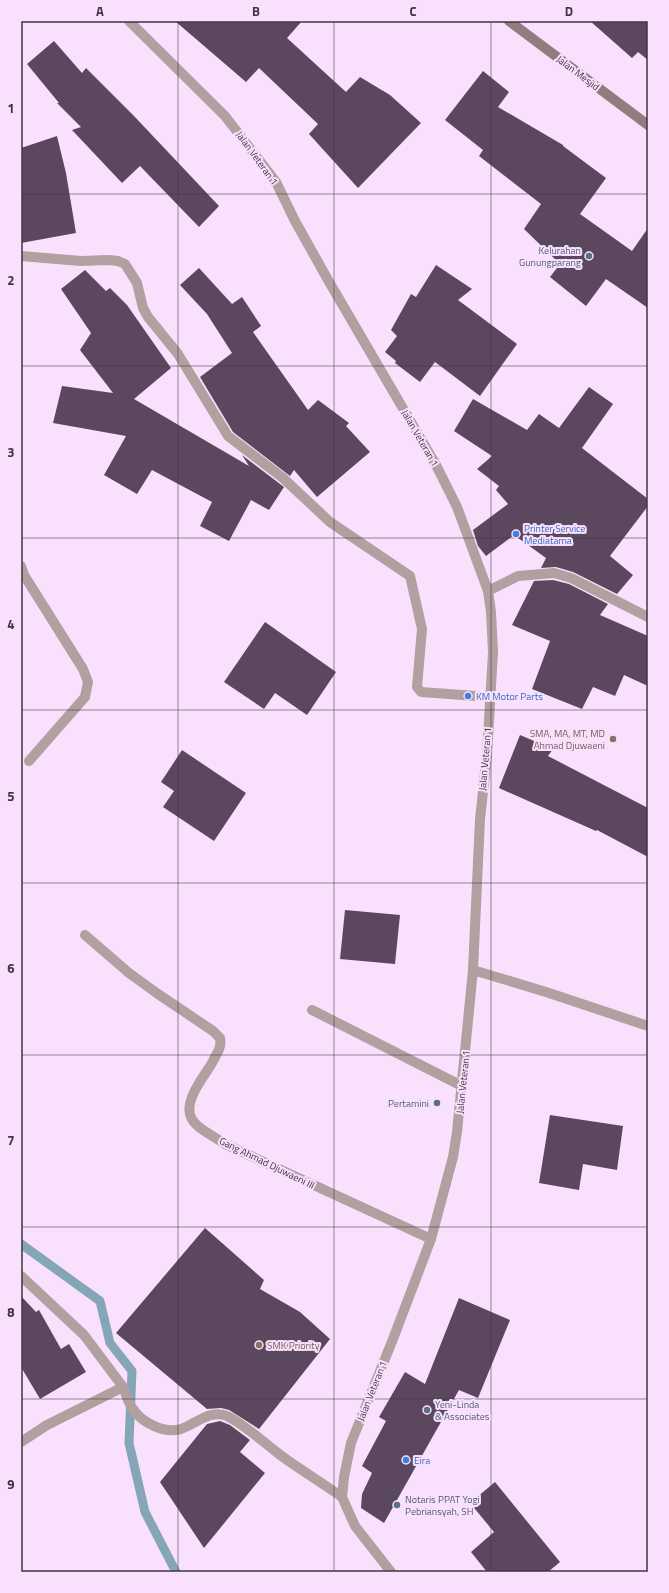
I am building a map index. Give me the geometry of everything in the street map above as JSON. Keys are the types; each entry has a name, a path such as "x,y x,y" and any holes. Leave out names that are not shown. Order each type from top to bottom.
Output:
{"main road":[{"name":"Jalan Mesjid","path":"509,21 648,125"}],"street":[{"name":"Jalan Veteran 1","path":"129,21 226,116 276,182 328,280 436,465 457,507 488,591 491,612 493,652 487,755 480,819 474,970 458,1132 453,1156 430,1239 390,1346 351,1443 342,1496"},
{"path":"21,256 81,261 109,260 118,261 125,264 137,283 143,308 148,317 178,354 228,436 283,478 330,522 410,576 422,629 418,687 421,692 490,697"},
{"path":"21,566 24,576 83,669 88,682 86,697 28,761"},
{"path":"488,591 518,576 554,573 571,578 648,617"},
{"name":"Gang Ahmad Djuwaeni III","path":"85,934 129,973 213,1031 220,1038 220,1048 208,1070 198,1084 188,1109 192,1120 201,1128 227,1145 430,1239"},
{"path":"474,970 648,1026"},
{"path":"312,1010 462,1086"},
{"path":"21,1276 84,1335 123,1387 133,1410 147,1422 161,1428 171,1430 180,1429 204,1417 214,1414 224,1415 235,1420 287,1459 342,1496 355,1526 391,1572"},
{"path":"21,1442 47,1425 123,1387"}],"building":[{"path":"175,21 302,21 287,38 346,92 360,77 390,95 421,123 358,188 309,134 318,124 259,68 246,82"},
{"path":"590,21 648,21 648,60 638,52 632,58"},
{"path":"54,41 82,73 86,68 134,116 219,206 199,227 140,166 122,183 72,130 81,127 57,103 59,103 27,64"},
{"path":"483,71 509,92 498,107 563,145 606,178 580,214 632,251 648,228 648,308 606,279 586,306 550,277 560,264 524,229 541,204 479,156 483,150 445,120"},
{"path":"57,136 66,173 76,233 21,243 21,148"},
{"path":"436,265 472,289 458,300 517,344 480,396 435,362 420,382 395,363 396,361 385,352 397,336 391,330 411,294 416,297"},
{"path":"199,268 232,304 242,297 261,326 253,332 308,410 318,400 349,423 346,426 370,452 317,497 294,470 290,476 233,432 200,377 232,353 207,314 180,285"},
{"path":"85,270 106,291 110,288 127,305 171,368 134,399 249,466 242,455 284,487 269,510 251,500 229,541 200,526 212,502 152,470 137,494 104,475 126,436 53,423 62,386 113,393 80,350 91,333 61,289"},
{"path":"589,387 613,404 582,448 648,499 648,506 610,556 633,575 617,594 573,572 556,567 541,568 546,558 514,535 486,556 478,546 473,530 508,504 496,490 499,486 477,469 492,456 454,431 473,399 527,430 539,414 559,428"},
{"path":"553,580 569,584 608,604 600,615 648,636 648,686 624,675 615,696 593,687 582,709 532,689 550,641 512,625 534,581"},
{"path":"265,622 336,672 307,715 275,693 264,709 224,682"},
{"path":"520,735 553,749 548,756 648,808 648,857 597,830 596,831 499,788"},
{"path":"182,750 246,793 214,841 163,807 174,791 161,782"},
{"path":"345,910 400,915 395,964 340,959"},
{"path":"550,1115 623,1126 617,1170 583,1164 579,1190 539,1183"},
{"path":"205,1228 264,1280 260,1289 300,1312 330,1339 259,1429 229,1410 221,1408 207,1409 116,1333"},
{"path":"21,1296 36,1312 39,1310 61,1349 69,1344 86,1372 40,1399 21,1367"},
{"path":"459,1298 510,1320 478,1398 459,1390 384,1523 361,1508 362,1494 372,1473 362,1466 386,1421 379,1417 405,1372 425,1384"},
{"path":"220,1421 230,1425 250,1440 240,1452 265,1473 204,1548 160,1482 207,1424"},
{"path":"495,1482 560,1562 548,1572 487,1572 471,1552 494,1532 470,1503"}],"waterway":[{"path":"21,1244 100,1301 110,1343 132,1371 129,1443 145,1512 176,1572"}],"place":[{"name":"Kelurahan Gunungparang","path":"589,256"},
{"name":"Printer Service Mediatama","path":"516,534"},
{"name":"KM Motor Parts","path":"468,696"},
{"name":"SMA, MA, MT, MD Ahmad Djuwaeni","path":"613,739"},
{"name":"Pertamini","path":"437,1103"},
{"name":"SMK Priority","path":"259,1345"},
{"name":"Yeni-Linda & Associates","path":"427,1410"},
{"name":"Eira","path":"406,1460"},
{"name":"Notaris PPAT Yogi Pebriansyah, SH","path":"397,1505"}]}
